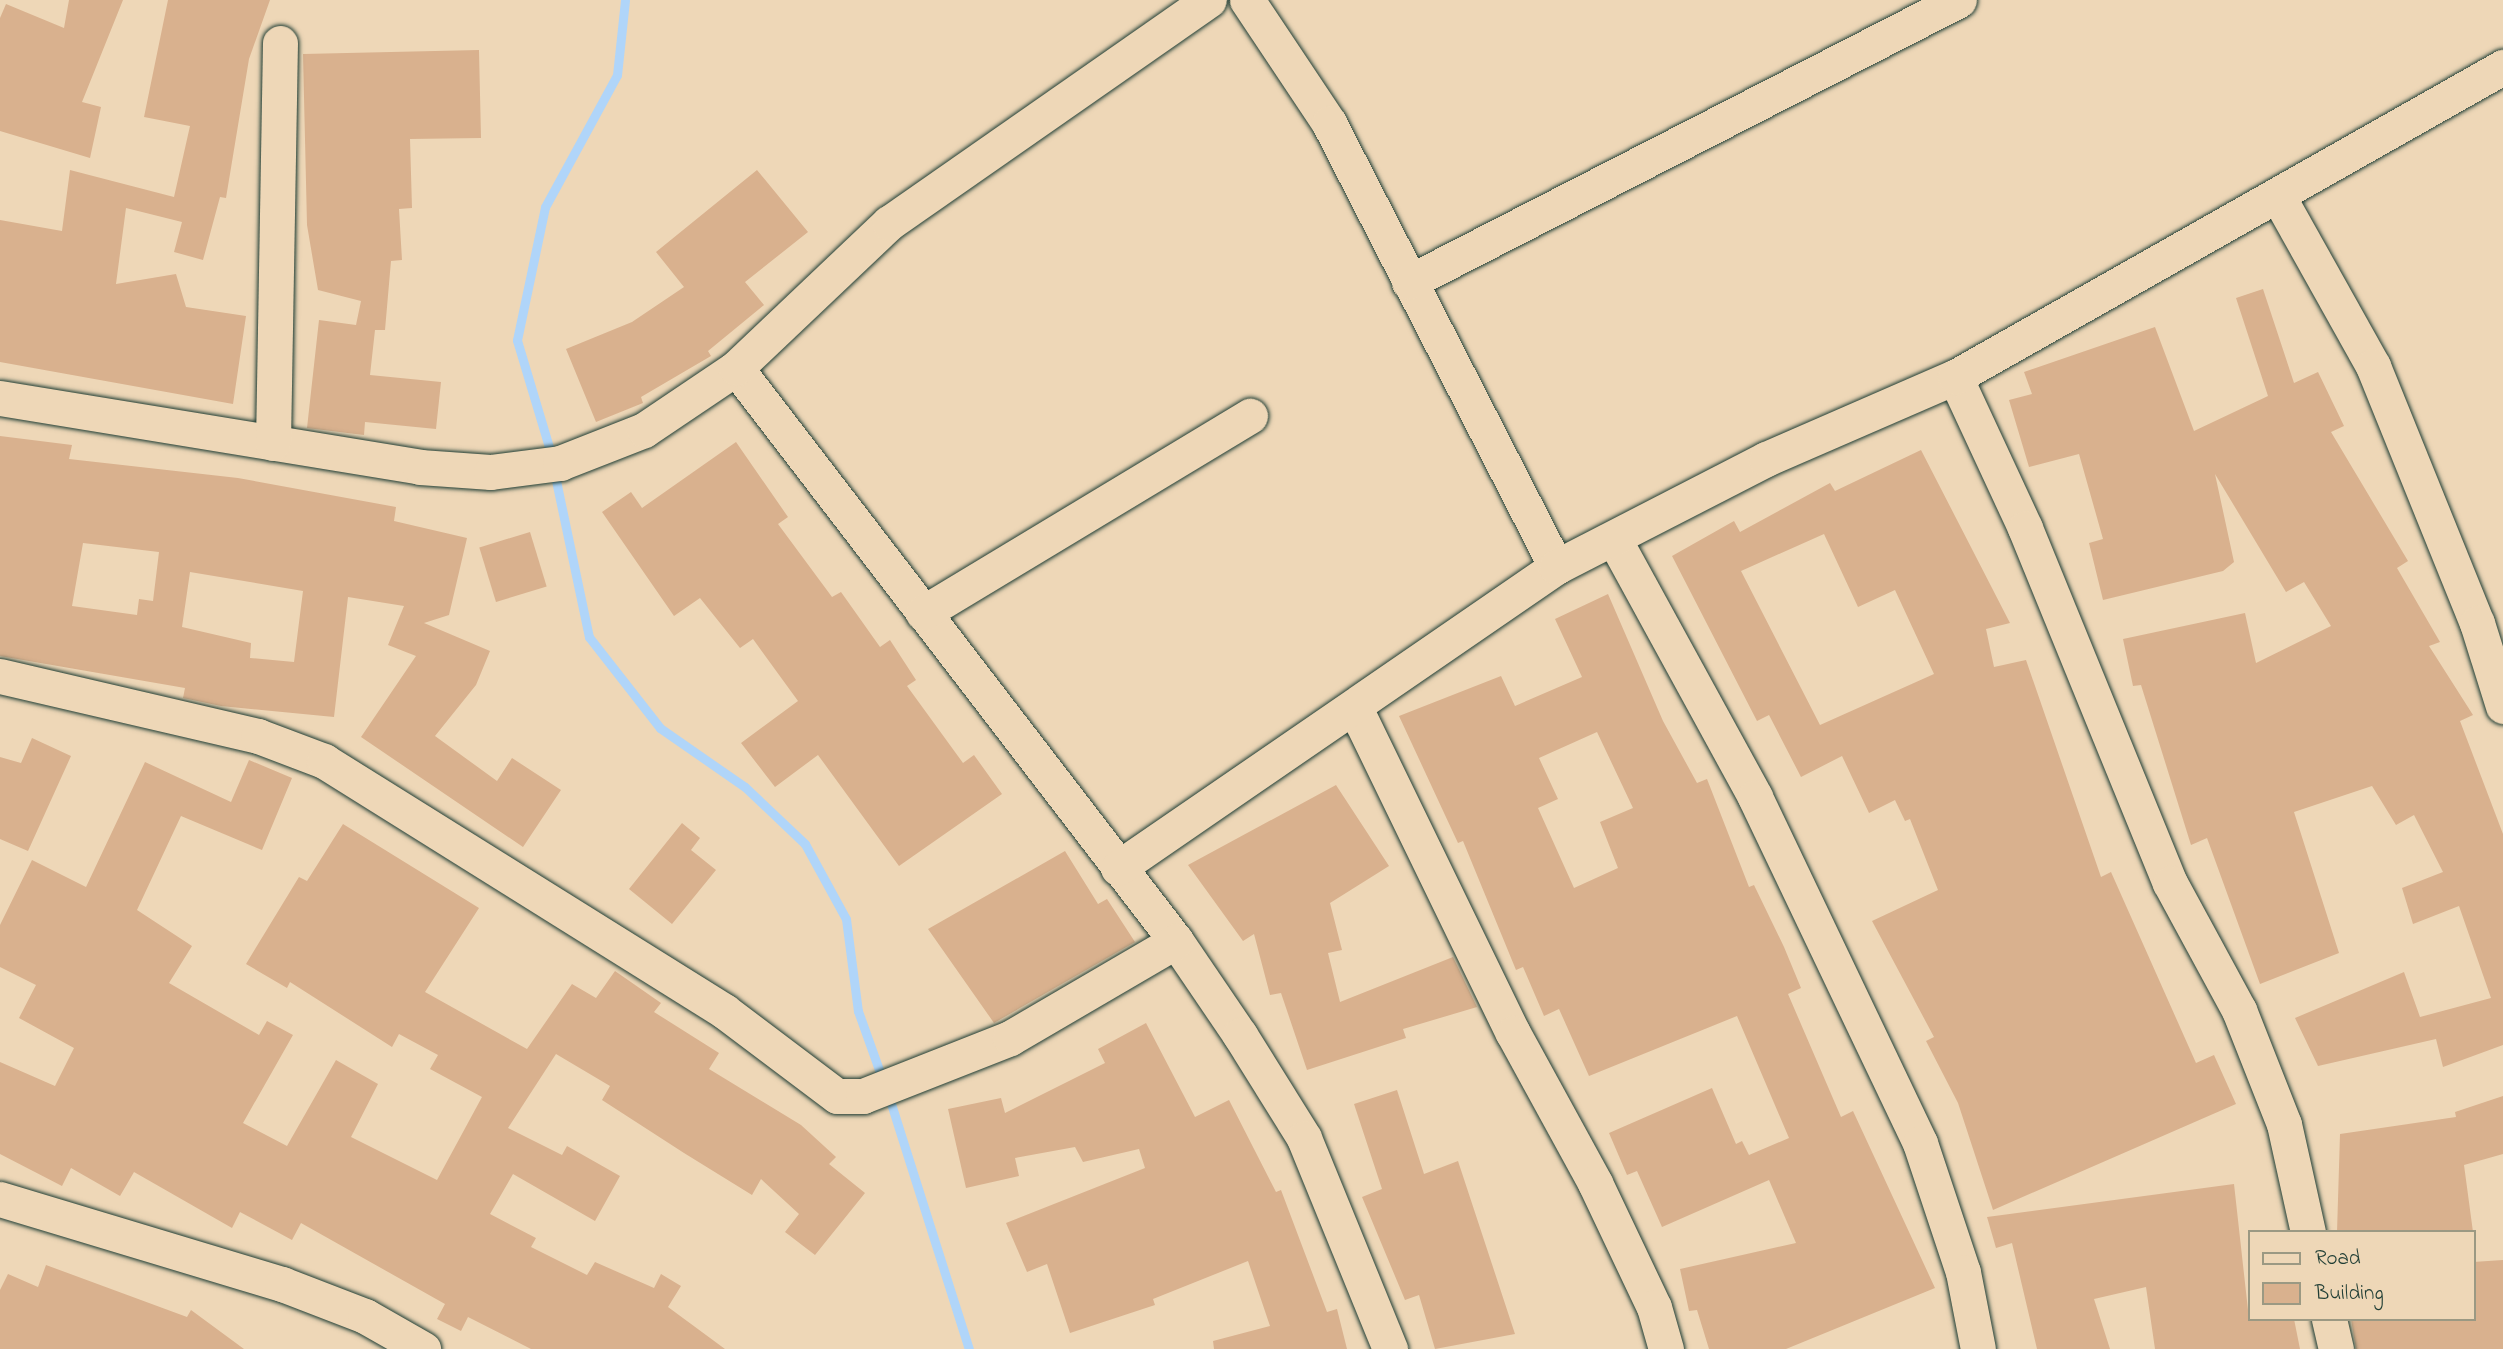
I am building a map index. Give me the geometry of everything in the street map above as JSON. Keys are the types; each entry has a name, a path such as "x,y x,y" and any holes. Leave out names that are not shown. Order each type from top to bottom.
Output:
{"street":[{"path":"0,398 432,468 491,472 560,463 644,430 736,368 889,223 1209,0"},
{"path":"1247,0 1329,123 1556,567"},
{"path":"1409,282 1959,0"},
{"path":"273,443 280,43"},
{"path":"1118,869 1556,567 1766,459 1955,377 2503,67"},
{"path":"2278,196 2373,366 2477,623 2503,706"},
{"path":"736,368 1118,869 1176,941 1304,1138 1390,1349"},
{"path":"1955,377 2077,650 2170,883 2239,1010 2284,1124 2308,1230"},
{"path":"923,613 1250,416"},
{"path":"1614,539 1755,797 1898,1094 1963,1272 1978,1349"},
{"path":"0,676 258,736 324,761 724,1011 828,1092 863,1096 1010,1038 1176,941"},
{"path":"1354,708 1513,1033 1595,1183 1654,1307 1666,1349"},
{"path":"0,1199 282,1284 365,1316 423,1349"},
{"path":"2329,1321 2336,1349"}],"building":[{"path":"69,0 123,0 82,102 101,107 90,158 0,131 0,18 6,4 64,28"},
{"path":"168,0 270,0 249,59 226,198 220,197 203,260 174,252 182,222 126,208 116,284 176,274 186,307 246,316 233,404 0,362 0,220 62,231 70,170 174,197 190,126 144,117"},
{"path":"479,50 481,138 410,139 412,208 399,209 402,260 391,261 385,330 375,330 370,375 441,382 436,429 365,422 364,435 307,428 319,320 356,325 361,301 318,290 307,225 303,54"},
{"path":"757,170 808,232 745,282 764,305 708,351 711,356 641,397 643,403 596,422 566,349 632,322 684,287 656,252"},
{"path":"2263,289 2294,383 2318,372 2344,426 2331,432 2408,561 2397,568 2440,642 2429,646 2473,715 2460,721 2503,834 2503,1045 2443,1067 2436,1039 2318,1066 2295,1018 2404,972 2420,1017 2491,998 2459,906 2413,924 2402,888 2443,872 2414,815 2396,825 2372,786 2294,812 2339,953 2260,984 2207,838 2191,845 2141,685 2133,686 2123,639 2245,613 2256,663 2331,626 2304,582 2286,592 2215,474 2234,562 2223,571 2103,600 2089,543 2103,539 2079,454 2029,467 2009,400 2032,394 2024,372 2155,327 2194,431 2268,396 2236,298"},
{"path":"0,436 72,445 69,459 238,478 396,507 394,521 467,538 449,615 424,623 490,651 476,685 435,736 497,781 512,758 561,790 523,847 361,737 416,656 388,645 404,606 348,597 334,717 221,706 183,698 185,688 0,656","holes":["83,543 159,552 153,601 139,599 137,615 72,606","190,572 303,591 294,662 250,658 251,643 182,627"]},
{"path":"736,442 788,517 778,524 832,597 841,592 880,647 890,640 916,680 907,686 963,763 974,755 1002,794 899,866 818,755 775,787 741,743 798,701 753,639 740,648 700,598 674,616 602,512 631,492 642,508"},
{"path":"1921,450 2010,623 1986,629 1994,667 2026,660 2101,877 2111,872 2196,1063 2214,1055 2236,1104 1993,1210 1958,1103 1926,1041 1934,1037 1872,921 1938,890 1910,819 1905,821 1895,800 1869,813 1842,756 1801,777 1769,715 1757,721 1672,556 1734,521 1740,532 1830,483 1835,491","holes":["1824,534 1858,607 1895,590 1934,674 1820,725 1741,571"]},
{"path":"530,532 547,587 496,602 479,547"},
{"path":"1608,594 1663,721 1697,783 1707,779 1749,887 1754,885 1784,947 1801,988 1788,994 1841,1117 1853,1111 1935,1288 1786,1349 1709,1349 1697,1310 1689,1311 1680,1269 1796,1243 1769,1180 1662,1227 1637,1171 1627,1175 1609,1133 1712,1088 1736,1144 1742,1141 1749,1155 1789,1138 1737,1016 1589,1076 1559,1009 1544,1016 1523,967 1516,970 1463,841 1458,843 1399,716 1501,676 1515,706 1582,677 1555,619","holes":["1597,732 1633,808 1600,822 1618,868 1574,888 1538,808 1558,799 1539,758"]},
{"path":"32,738 71,756 28,851 0,839 0,757 21,763"},
{"path":"249,760 292,778 262,850 181,816 137,910 192,946 169,983 259,1035 267,1021 293,1035 243,1123 287,1146 336,1060 378,1084 351,1137 437,1180 482,1097 430,1069 438,1055 399,1034 392,1047 290,982 287,988 246,964 299,877 307,881 343,824 479,908 425,992 527,1049 572,984 596,998 615,971 661,1003 654,1012 719,1053 709,1069 801,1125 836,1157 829,1164 865,1193 815,1255 785,1232 799,1214 761,1179 752,1195 602,1100 610,1086 556,1054 508,1128 562,1155 567,1146 620,1176 595,1221 513,1174 490,1214 536,1238 531,1247 587,1275 595,1262 654,1288 661,1274 681,1286 668,1307 725,1349 531,1349 468,1317 461,1331 437,1319 445,1304 301,1223 292,1240 240,1212 232,1228 134,1172 120,1196 71,1168 62,1186 0,1154 0,1062 55,1086 74,1048 19,1018 36,985 0,967 0,925 32,860 86,887 145,762 231,802"},
{"path":"1336,785 1389,866 1330,903 1342,950 1328,953 1340,1002 1453,957 1477,1007 1403,1029 1406,1038 1307,1070 1281,993 1270,995 1254,934 1243,941 1188,865"},
{"path":"682,823 700,838 691,850 716,870 672,924 629,889"},
{"path":"1065,851 1098,904 1107,899 1135,942 994,1023 928,929"},
{"path":"1146,1023 1195,1117 1229,1100 1276,1192 1281,1190 1327,1312 1337,1309 1347,1349 1214,1349 1213,1341 1270,1326 1248,1261 1153,1299 1155,1305 1070,1333 1047,1264 1027,1272 1006,1223 1145,1168 1139,1149 1083,1162 1075,1147 1015,1158 1019,1176 966,1188 948,1109 1001,1098 1005,1113 1105,1063 1098,1049"},
{"path":"1397,1090 1424,1174 1458,1161 1515,1334 1435,1349 1419,1295 1405,1300 1362,1197 1382,1189 1354,1104"},
{"path":"2503,1096 2503,1154 2464,1165 2473,1230 2337,1230 2340,1134 2456,1117 2455,1112"},
{"path":"2234,1184 2248,1321 2294,1321 2300,1349 2155,1349 2146,1287 2094,1299 2110,1349 2037,1349 2012,1243 1996,1248 1987,1217"},
{"path":"2503,1260 2503,1349 2356,1349 2351,1321 2475,1321 2475,1262"},
{"path":"46,1265 187,1317 191,1310 244,1349 0,1349 0,1290 8,1274 38,1287"}],"waterway":[{"path":"552,457 517,340 545,207 617,75 625,0"},
{"path":"554,471 589,637 660,728 745,787 805,844 846,919 858,1011 883,1081"},
{"path":"888,1094 969,1349"}]}
